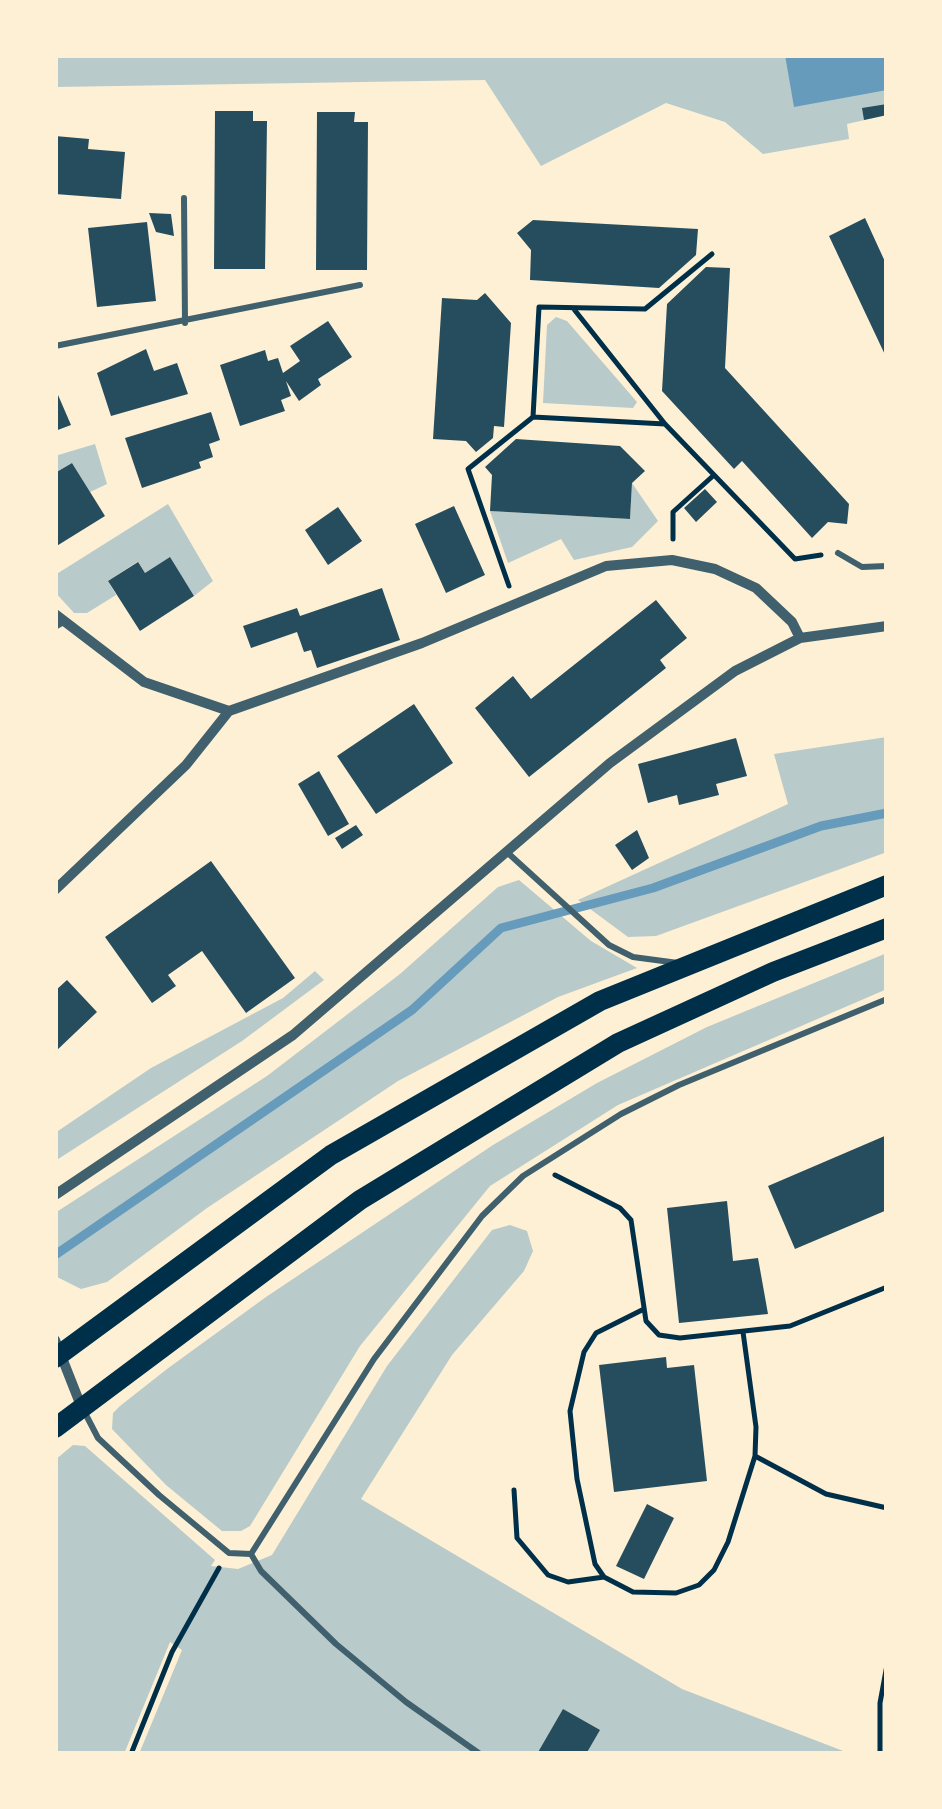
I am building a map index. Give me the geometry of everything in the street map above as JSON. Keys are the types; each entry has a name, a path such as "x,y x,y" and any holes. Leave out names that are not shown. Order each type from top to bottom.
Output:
{"main road":[{"path":"58,1350 331,1154 600,1001 887,885"},
{"path":"55,1428 360,1200 618,1043 773,972 887,928"}],"street":[{"path":"55,890 186,765 229,712 422,643 606,566 672,560 715,569 756,588 792,622 800,638"},
{"path":"58,621 144,682 229,712"},
{"path":"55,1195 293,1036 509,854 610,762 735,671 800,638 887,626"},
{"path":"58,1350 81,1406"}],"lane":[{"path":"184,198 185,322"},
{"path":"55,346 360,285"},
{"path":"838,553 862,567 887,566"},
{"path":"509,854 598,936 634,957 685,964"},
{"path":"251,1554 268,1533 331,1422 402,1321 482,1216 540,1165 578,1139 679,1084 887,999"},
{"path":"81,1406 98,1438 229,1553 251,1554"},
{"path":"251,1554 261,1571 336,1644 406,1702 480,1754"}],"path":[{"path":"533,417 539,306 645,310 712,254"},
{"path":"573,308 665,424 795,559 838,553"},
{"path":"514,602 468,469 533,417 665,424"},
{"path":"672,560 673,512 714,475"},
{"path":"540,1165 627,1214 646,1321 658,1335 743,1332 810,1320 887,1287"},
{"path":"604,1578 590,1549 570,1411 584,1352 596,1333 644,1309"},
{"path":"514,1490 517,1538 548,1575 568,1582 604,1578 633,1592 654,1594 699,1585 714,1570 728,1542 754,1456 756,1427 743,1332"},
{"path":"754,1456 826,1494 887,1508"},
{"path":"132,1754 172,1652 229,1553"},
{"path":"880,1754 880,1703 887,1665"}],"shaded area":[{"path":"55,55 887,55 887,115 847,124 849,139 763,154 725,122 666,103 541,166 485,80 55,87"},
{"path":"556,317 567,321 637,402 633,408 543,403 547,325"},
{"path":"95,444 107,484 90,492 72,463 55,473 55,456"},
{"path":"632,483 658,521 632,547 574,560 561,539 508,563 490,511 630,519"},
{"path":"168,504 213,581 194,596 169,558 145,573 137,562 108,581 116,595 87,613 74,613 55,592 55,575"},
{"path":"887,737 887,852 656,936 628,937 578,900 788,804 774,754"},
{"path":"519,880 591,941 637,968 558,997 398,1081 207,1208 107,1282 81,1289 57,1277 58,1211 267,1076 400,974 498,887"},
{"path":"887,953 887,989 618,1105 490,1186 360,1346 250,1526 241,1531 222,1531 166,1485 112,1429 113,1413 167,1369 266,1297 493,1145 597,1083 707,1027"},
{"path":"315,971 324,980 242,1041 55,1161 55,1133 151,1068 283,998"},
{"path":"510,1225 527,1231 533,1251 524,1271 452,1355 361,1499 682,1689 851,1754 139,1754 182,1650 170,1642 124,1754 55,1754 55,1460 73,1445 85,1446 215,1560 211,1566 238,1569 272,1555 387,1366 492,1230"}],"water":[{"path":"785,55 887,55 887,90 794,107"}],"building":[{"path":"887,104 887,115 864,120 862,108"},
{"path":"215,111 253,111 253,121 267,121 265,269 214,269"},
{"path":"317,112 355,112 354,122 368,122 367,270 316,270"},
{"path":"55,136 89,139 88,149 125,152 121,199 55,194"},
{"path":"149,213 171,214 174,236 156,232"},
{"path":"865,218 887,266 887,359 829,236"},
{"path":"533,220 698,229 696,255 659,288 530,280 531,250 517,233"},
{"path":"147,222 156,301 97,307 88,228"},
{"path":"706,267 730,268 725,368 849,504 847,524 828,522 812,538 742,461 734,469 662,391 667,304"},
{"path":"485,293 511,323 504,427 494,426 493,438 476,452 466,441 433,439 442,298 477,300"},
{"path":"328,321 352,357 318,379 321,385 299,401 286,381 291,396 281,400 285,411 240,426 220,365 265,350 268,361 278,358 283,373 300,361 290,346"},
{"path":"146,349 154,371 177,363 188,394 111,416 97,373"},
{"path":"55,388 71,425 55,431"},
{"path":"211,412 220,440 209,444 213,457 199,462 201,468 142,488 125,438"},
{"path":"516,439 620,446 645,471 632,483 630,519 490,511 492,475 485,467"},
{"path":"72,463 105,516 55,547 55,473"},
{"path":"705,489 717,502 696,522 684,508"},
{"path":"454,506 485,575 446,593 415,524"},
{"path":"338,507 362,541 328,565 305,530"},
{"path":"170,557 194,596 140,631 108,581 138,562 145,573"},
{"path":"382,588 400,640 317,668 311,650 304,652 297,632 251,648 243,626 297,608 300,616"},
{"path":"656,600 687,638 660,660 666,668 529,777 475,708 513,676 531,699"},
{"path":"414,704 453,763 376,814 337,756"},
{"path":"736,738 747,776 716,784 719,795 679,805 677,795 648,803 638,764"},
{"path":"319,771 349,824 328,836 298,784"},
{"path":"356,825 363,835 342,849 335,838"},
{"path":"637,830 649,858 632,870 615,845"},
{"path":"211,861 295,978 246,1013 202,951 168,975 176,986 152,1003 105,937"},
{"path":"67,980 97,1012 55,1052 55,991"},
{"path":"887,1135 887,1210 795,1249 768,1186"},
{"path":"727,1201 733,1261 758,1258 768,1314 679,1323 667,1208"},
{"path":"666,1357 667,1368 694,1365 707,1481 614,1492 599,1365"},
{"path":"647,1504 674,1518 644,1579 616,1566"},
{"path":"563,1709 600,1730 586,1754 537,1754"}],"waterway":[{"path":"55,1255 412,1010 501,928 653,888 821,826 887,813"}]}
